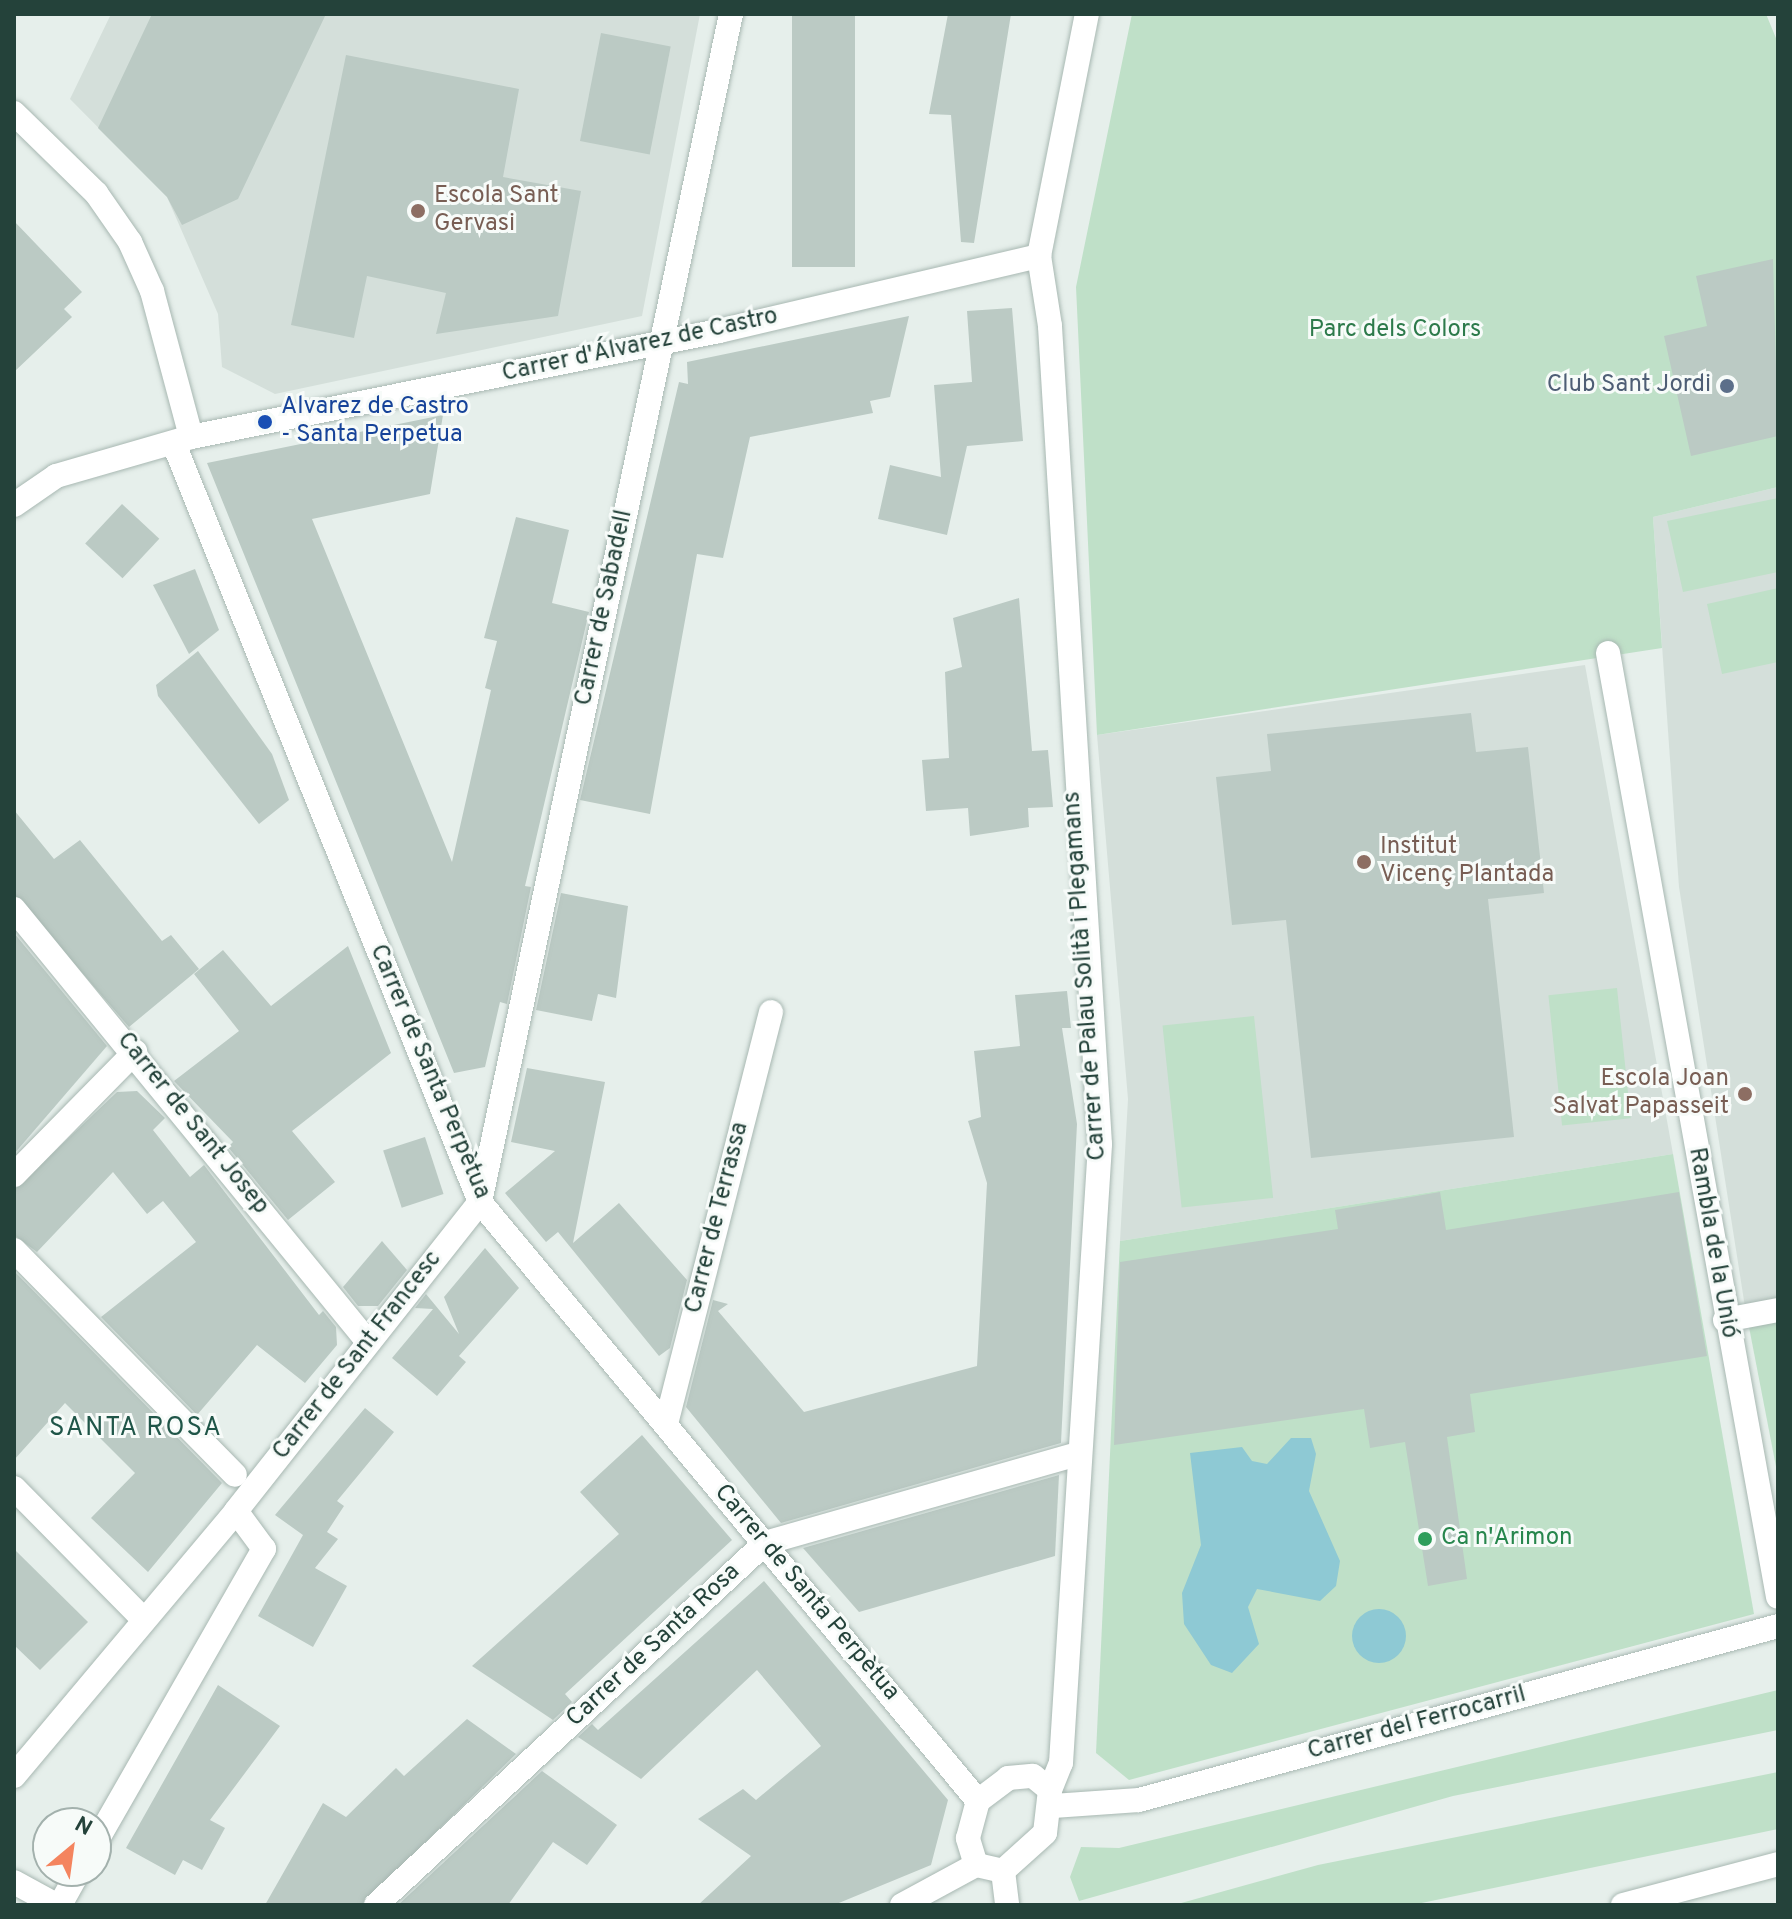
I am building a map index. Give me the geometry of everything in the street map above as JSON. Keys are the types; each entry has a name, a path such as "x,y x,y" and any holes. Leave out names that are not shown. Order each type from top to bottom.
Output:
{"street":[{"name":"Carrer de Sabadell","path":"480,1202 666,338 731,14"},
{"path":"1039,256 1087,14"},
{"name":"Carrer de Santa Perpètua","path":"14,113 96,193 130,242 152,291 183,440 480,1202 978,1801"},
{"name":"Carrer d'Álvarez de Castro","path":"14,505 56,476 183,440 1039,256"},
{"name":"Carrer de Palau Solità i Plegamans","path":"1039,256 1050,326 1100,1144 1078,1454 1061,1763 1051,1798"},
{"name":"Rambla de la Unió","path":"1608,653 1725,1320 1778,1597"},
{"name":"Carrer de Sant Josep","path":"14,909 135,1052 368,1342"},
{"name":"Carrer de Terrassa","path":"666,1424 771,1012"},
{"path":"14,1175 135,1052"},
{"name":"Carrer de Sant Francesc","path":"14,1776 236,1511 480,1202"},
{"path":"14,1250 235,1475"},
{"path":"1725,1320 1778,1310"},
{"name":"Carrer de Santa Rosa","path":"376,1905 765,1543 1078,1454"},
{"path":"14,1488 144,1620"},
{"path":"112,1814 264,1549 236,1511"},
{"name":"Carrer del Ferrocarril","path":"1051,1798 1139,1800 1778,1626"},
{"path":"976,1865 968,1838 978,1801 1008,1778 1033,1776 1051,1798 1045,1833 1003,1871"},
{"path":"1632,1904 1778,1864"},
{"path":"902,1905 976,1865 1003,1871"},
{"path":"1003,1871 1007,1905"},
{"path":"14,1882 58,1905 69,1887"}],"shaded area":[{"name":"Escola Sant Gervasi","path":"111,14 700,14 642,316 275,394 222,367 218,314 167,197 70,99"},
{"name":"Escola Joan Salvat Papasseit","path":"1778,487 1778,1301 1745,1307 1679,887 1653,517"},
{"name":"Institut Vicenç Plantada","path":"1585,665 1673,1154 1120,1241 1128,1099 1097,735"}],"green space":[{"name":"Parc dels Colors","path":"1132,14 1766,14 1778,43 1778,487 1653,517 1662,648 1097,735 1076,287"},
{"path":"1778,498 1778,572 1683,592 1667,521"},
{"path":"1778,588 1778,662 1722,674 1707,604"},
{"path":"1617,988 1631,1118 1562,1125 1548,995"},
{"path":"1254,1016 1273,1198 1182,1208 1163,1026"},
{"name":"Ca n'Arimon","path":"1673,1154 1754,1614 1129,1780 1096,1753 1120,1241"},
{"path":"1778,1322 1778,1477 1749,1327"},
{"path":"1778,1690 1778,1730 1453,1796 1079,1901 1070,1877 1081,1847 1119,1848"},
{"path":"1778,1772 1778,1829 1412,1905 1174,1905 1318,1865"}],"water":[{"path":"1291,1438 1311,1438 1316,1454 1309,1491 1340,1561 1336,1586 1320,1601 1257,1589 1248,1607 1259,1644 1232,1673 1211,1665 1184,1624 1182,1593 1201,1545 1190,1453 1242,1447 1252,1461 1267,1464"},
{"path":"1379,1609 1390,1611 1398,1617 1404,1625 1404,1647 1398,1655 1390,1661 1379,1663 1368,1661 1360,1655 1354,1647 1352,1636 1354,1625 1360,1617 1368,1611"}],"building":[{"path":"152,14 326,14 238,199 182,225 167,197 98,128"},
{"path":"792,14 855,14 855,267 792,267"},
{"path":"948,14 1011,14 974,243 961,242 951,115 929,114"},
{"path":"601,33 671,47 650,155 580,141"},
{"path":"346,55 519,89 503,177 581,191 558,316 436,334 446,293 367,276 354,338 291,325"},
{"path":"14,221 82,292 64,309 72,317 14,372"},
{"name":"Club Sant Jordi","path":"1773,259 1778,436 1691,456 1664,336 1707,326 1696,276"},
{"path":"1012,308 1023,441 967,446 947,535 878,519 890,465 941,477 934,385 972,382 967,311"},
{"path":"909,316 890,397 870,401 873,413 750,437 723,558 697,554 650,814 580,800 679,382 688,384 687,362"},
{"path":"443,415 430,494 312,519 452,862 491,690 485,688 497,641 484,638 516,517 569,530 552,603 589,612 525,886 531,887 507,1004 500,1002 485,1067 454,1073 207,463"},
{"path":"122,504 159,539 122,578 85,543"},
{"path":"195,569 219,630 189,654 153,585"},
{"path":"1019,598 1032,751 1048,750 1053,807 1028,808 1029,827 970,836 968,808 926,811 922,760 949,758 945,672 962,667 953,618"},
{"path":"198,651 272,754 289,800 259,824 158,696 156,685"},
{"path":"1471,713 1476,752 1528,747 1544,893 1488,899 1514,1137 1311,1158 1286,920 1232,925 1216,777 1271,771 1267,734"},
{"path":"14,810 54,859 80,840 162,941 171,935 199,969 129,1027 14,894"},
{"path":"561,893 628,906 616,998 598,994 592,1021 536,1010"},
{"path":"14,933 107,1046 14,1154"},
{"path":"348,946 391,1053 292,1131 335,1182 288,1220 228,1147 233,1142 174,1081 239,1031 194,974 223,950 271,1006"},
{"path":"1067,991 1071,1028 1062,1028 1077,1124 1061,1443 781,1523 686,1407 713,1300 728,1304 718,1311 804,1412 977,1366 987,1183 968,1121 981,1117 974,1051 1020,1046 1015,995"},
{"path":"527,1068 605,1082 573,1243 619,1203 687,1280 670,1348 659,1356 558,1232 546,1242 505,1193 555,1151 511,1142"},
{"path":"137,1091 165,1118 153,1130 190,1177 204,1165 319,1315 323,1311 336,1327 337,1345 305,1383 257,1345 197,1415 101,1317 196,1242 163,1201 147,1214 113,1172 37,1252 14,1235 14,1190 117,1092"},
{"path":"425,1137 444,1194 402,1208 383,1151"},
{"path":"1440,1192 1446,1230 1679,1192 1707,1356 1470,1394 1475,1432 1447,1437 1467,1579 1428,1586 1405,1442 1370,1448 1364,1409 1114,1445 1120,1262 1338,1229 1335,1210"},
{"path":"382,1241 407,1270 378,1306 358,1306 343,1287"},
{"path":"485,1248 519,1288 459,1356 466,1362 437,1396 392,1358 433,1309 415,1308 426,1294 459,1334 444,1297"},
{"path":"14,1271 222,1483 148,1572 91,1518 135,1473 65,1403 14,1460"},
{"path":"365,1408 394,1432 337,1501 344,1506 327,1532 338,1539 315,1568 347,1586 313,1647 258,1616 303,1535 275,1515"},
{"path":"642,1435 732,1540 565,1694 572,1702 553,1720 472,1666 619,1534 580,1492"},
{"path":"1059,1475 1055,1556 859,1612 803,1548"},
{"path":"14,1549 88,1622 40,1670 14,1645"},
{"path":"764,1581 948,1800 931,1865 834,1905 698,1905 751,1856 698,1819 743,1789 756,1800 821,1746 757,1670 641,1779 578,1737 592,1724 598,1730"},
{"path":"218,1685 280,1726 210,1820 225,1828 202,1870 183,1860 175,1875 126,1848"},
{"path":"467,1719 516,1754 361,1905 265,1905 323,1803 346,1817 396,1768 404,1776"},
{"path":"542,1771 617,1825 587,1865 553,1842 508,1905 398,1905"}],"place":[{"name":"Escola Sant Gervasi","path":"418,211"},
{"name":"Club Sant Jordi","path":"1727,386"},
{"name":"Alvarez de Castro - Santa Perpetua","path":"265,422"},
{"name":"Institut Vicenç Plantada","path":"1364,862"},
{"name":"Escola Joan Salvat Papasseit","path":"1745,1094"},
{"name":"Ca n'Arimon","path":"1425,1539"}],"district":[{"name":"SANTA ROSA","path":"136,1429"}]}
